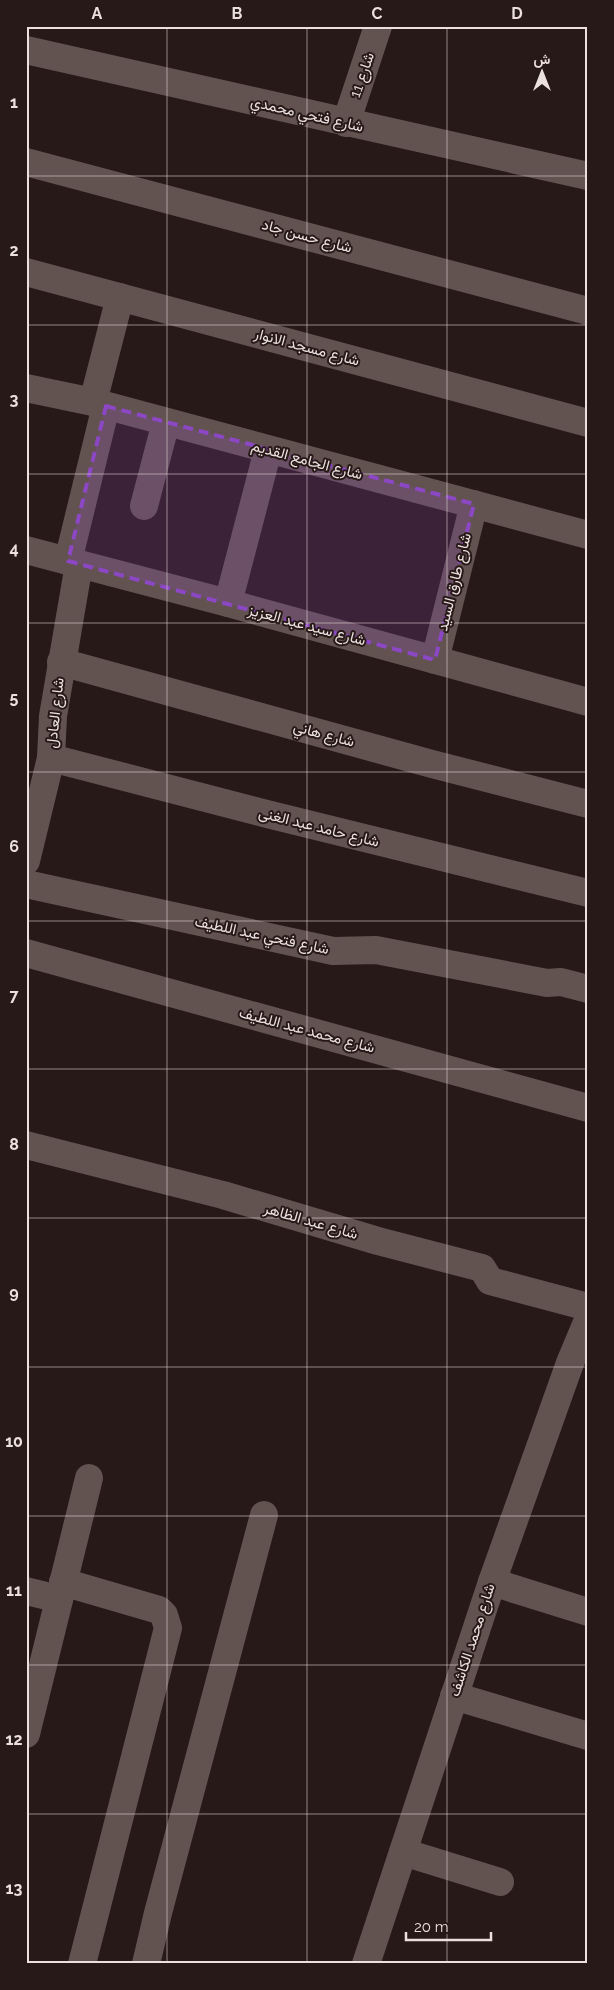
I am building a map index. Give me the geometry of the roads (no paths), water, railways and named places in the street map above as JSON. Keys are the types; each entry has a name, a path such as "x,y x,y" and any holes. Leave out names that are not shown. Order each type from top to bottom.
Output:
{"street":[{"name":"شارع 11","path":"346,123 378,26"},
{"name":"شارع فتحي محمدي","path":"26,50 588,176"},
{"name":"شارع حسن جاد","path":"26,162 588,311"},
{"name":"شارع مسجد الانوار","path":"26,272 588,423"},
{"name":"شارع العادل","path":"28,843 51,758 53,716 74,562 120,297"},
{"name":"شارع الجامع القديم","path":"26,388 100,404 588,535"},
{"path":"144,506 166,422"},
{"path":"228,603 268,450"},
{"name":"شارع طارق السيد","path":"434,660 474,504"},
{"name":"شارع سيد عبد العزيز","path":"26,550 228,603 588,702"},
{"name":"شارع هاني","path":"61,662 432,764 588,804"},
{"name":"شارع حامد عبد الغنى","path":"51,758 588,894"},
{"name":"شارع فتحي عبد اللطيف","path":"26,884 333,951 376,950 547,983 561,982 588,989"},
{"name":"شارع محمد عبد اللطيف","path":"26,953 588,1108"},
{"name":"شارع عبد الظاهر","path":"26,1144 223,1195 378,1241 482,1268 490,1281 588,1307"},
{"name":"شارع محمد الكاشف","path":"366,1964 492,1582 579,1366 588,1320"},
{"path":"26,1734 89,1478"},
{"path":"146,1964 264,1515"},
{"path":"492,1582 588,1612"},
{"path":"26,1591 61,1590 159,1610 164,1615 168,1628 82,1964"},
{"path":"454,1696 588,1736"},
{"path":"403,1852 500,1882"}]}
